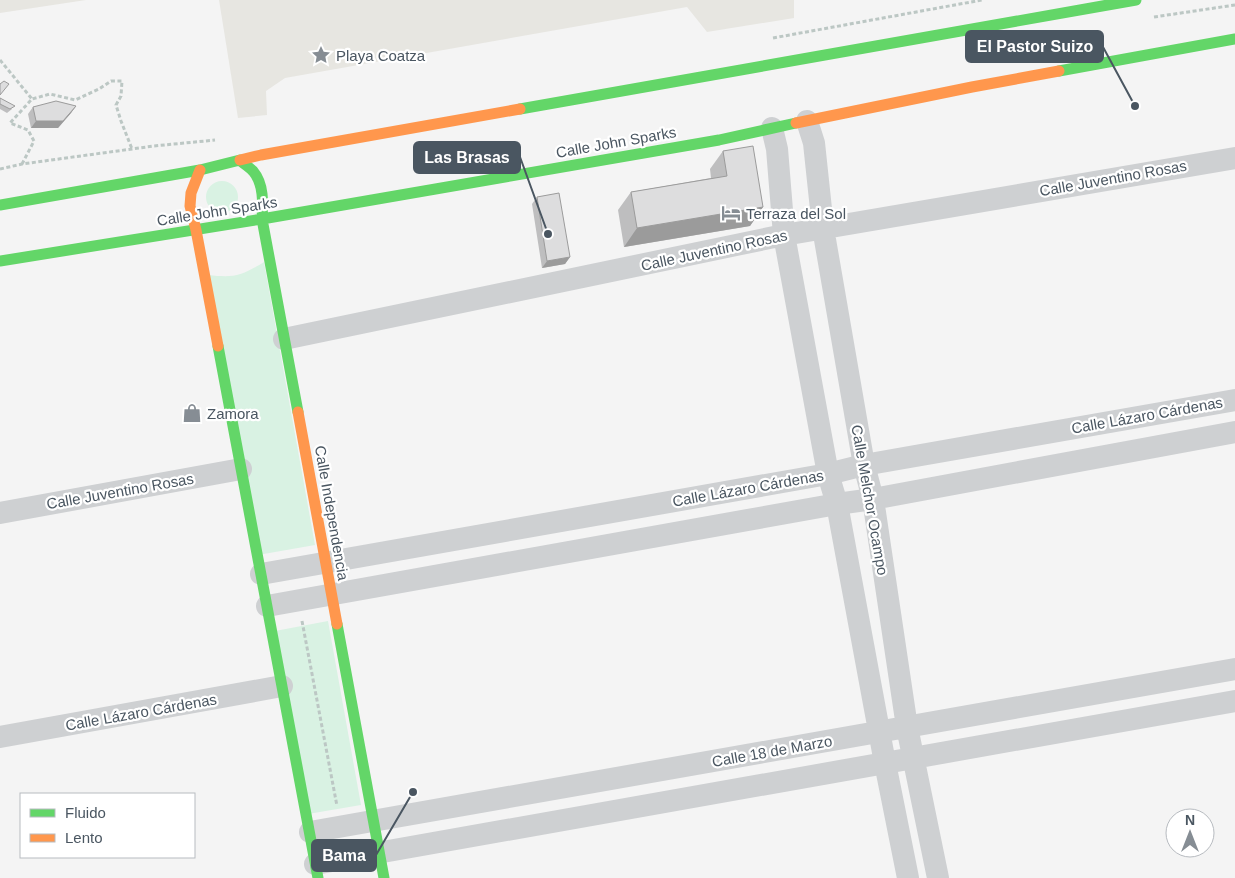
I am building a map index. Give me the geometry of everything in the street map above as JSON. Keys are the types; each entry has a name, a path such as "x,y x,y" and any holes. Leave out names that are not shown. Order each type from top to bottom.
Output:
{"main road":[{"path":"0,206 200,170 240,160 320,145 1136,0"},
{"name":"Calle John Sparks","path":"0,261 262,219 709,141 982,85 1235,39"},
{"name":"Calle Independencia","path":"240,160 253,171 260,184 263,200 262,219 384,878"},
{"path":"200,170 193,184 189,200 191,215 196,230 316,871"}],"street":[{"name":"Calle Melchor Ocampo","path":"807,121 814,144 823,228 864,465 873,499 912,758 938,878"},
{"path":"772,128 777,149 784,235 828,474 837,504 908,878"},
{"name":"Calle Juventino Rosas","path":"284,339 784,235 1235,158"},
{"name":"Calle Lázaro Cárdenas","path":"261,574 1235,400"},
{"name":"Calle Lázaro Cárdenas","path":"267,606 873,499 1235,432"},
{"name":"Calle Juventino Rosas","path":"0,513 241,469"},
{"name":"Calle 18 de Marzo","path":"310,832 1235,669"},
{"path":"1168,681 1174,712"},
{"name":"Calle Lázaro Cárdenas","path":"0,737 282,686"},
{"name":"Calle 18 de Marzo","path":"316,871 379,852 1235,701"}],"path":[{"path":"0,60 32,99"},
{"path":"22,164 34,141 28,130 10,123 32,99 50,94 75,100 99,90 111,80 122,81 121,96 116,105 132,149"},
{"path":"0,169 22,164 132,149 220,139"},
{"path":"298,601 341,827"}],"green space":[{"path":"222,181 228,182 233,186 237,191 237,203 233,208 228,212 222,213 216,212 211,208 207,203 206,197 207,191 211,186 216,182"},
{"path":"264,262 315,545 258,555 208,275 238,275"},
{"path":"328,621 361,805 308,814 275,631"}],"sand":[{"path":"0,0 86,0 0,13"},
{"name":"Playa Coatza","path":"219,0 794,0 794,18 707,32 687,7 285,78 266,91 267,115 238,118"}],"building":[{"path":"4,81 9,84 0,95 0,84"},
{"path":"0,98 15,106 10,109 0,104"},
{"path":"56,101 76,106 63,121 36,121 33,107"},
{"path":"753,146 763,207 637,228 631,192 727,176 723,151"},
{"path":"559,193 570,257 547,261 537,197"}],"traffic: fast":[{"path":"520,109 1136,0"},
{"path":"1059,71 1235,39"},
{"path":"262,219 719,140 796,123"},
{"path":"0,205 200,170 240,160 257,176 261,188 262,219 298,412"},
{"path":"0,261 262,219"},
{"path":"218,346 318,878"},
{"path":"337,624 384,878"}],"traffic: slow":[{"path":"796,123 1059,71"},
{"path":"240,160 520,109"},
{"path":"200,170 191,193 190,206 218,346"},
{"path":"298,412 337,624"}],"place":[{"name":"Playa Coatza","path":"321,55"},
{"name":"El Pastor Suizo","path":"1135,106"},
{"name":"Terraza del Sol","path":"731,213"},
{"name":"Las Brasas","path":"548,234"},
{"name":"Zamora","path":"192,413"},
{"name":"Bama","path":"413,792"}]}
